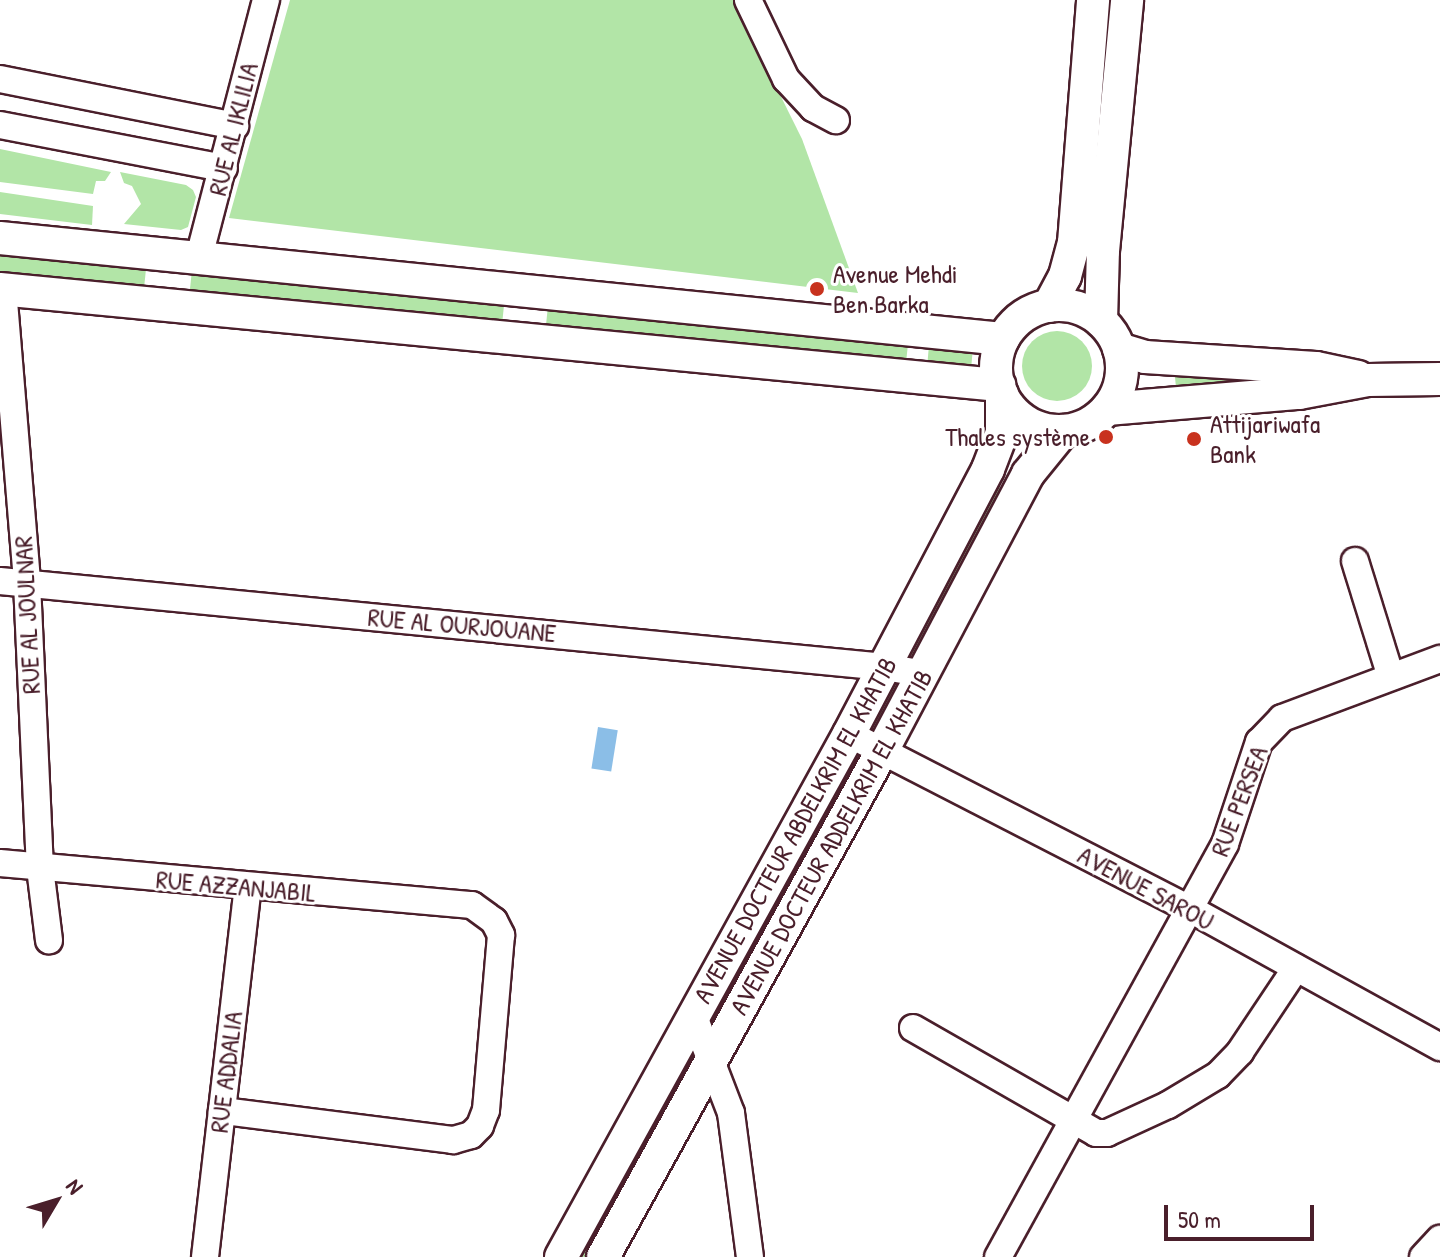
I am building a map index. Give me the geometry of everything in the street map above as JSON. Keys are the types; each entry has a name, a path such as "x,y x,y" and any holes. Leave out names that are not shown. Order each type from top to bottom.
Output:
{"main road":[{"path":"1049,306 1065,276 1074,243 1093,0"},
{"path":"1101,321 1103,251 1127,0"},
{"path":"0,238 1003,339"},
{"path":"2,289 1000,390"},
{"path":"1049,306 1076,308 1101,321 1119,349 1121,380 1107,409 1095,420 1063,431 1027,422 1000,390 996,362 1003,339 1022,317 1049,306"},
{"path":"1119,349 1162,359 1316,368 1368,380"},
{"path":"1107,409 1299,393 1368,380 1440,379"},
{"name":"AVENUE DOCTEUR ABDELKRIM EL KHATIB","path":"561,1257 849,734 997,452 1003,423 1000,390"},
{"name":"AVENUE DOCTEUR ADDELKRIM EL KHATIB","path":"603,1257 882,751 1028,474 1063,431"}],"street":[{"name":"RUE AL IKLILIA","path":"199,257 266,0"},
{"path":"748,0 786,79 813,108 836,120"},
{"path":"0,79 235,126"},
{"path":"0,125 224,168"},
{"name":"RUE AL JOULNAR","path":"2,289 27,583 40,868 49,940"},
{"path":"1355,561 1391,677"},
{"name":"RUE AL OURJOUANE","path":"0,581 885,667 923,674"},
{"name":"RUE PERSEA","path":"998,1257 1225,844 1239,808 1252,754 1268,731 1282,718 1440,659"},
{"name":"AVENUE SAROU","path":"849,734 1190,909 1440,1047"},
{"name":"RUE AZZANJABIL","path":"0,863 248,888 472,905 487,915 501,935 486,1110 477,1131 453,1140 222,1111"},
{"name":"RUE ADDALIA","path":"205,1257 248,888"},
{"path":"913,1028 1096,1133 1118,1130 1202,1086 1240,1052 1296,968"},
{"path":"693,1014 731,1113 750,1257"},
{"path":"1423,1257 1440,1239"}],"green space":[{"path":"290,0 733,0 802,139 858,293 229,218"},
{"path":"0,149 111,172 105,181 96,181 93,194 0,182"},
{"path":"120,172 186,185 193,190 196,197 188,227 181,230 124,224 141,204 132,186 124,183"},
{"path":"0,192 93,206 92,225 0,214"},
{"path":"0,252 146,267 144,290 0,275"},
{"path":"192,270 504,303 502,327 189,294"},
{"path":"548,306 908,344 906,367 546,329"},
{"path":"1064,331 1086,346 1092,366 1090,380 1082,391 1071,399 1050,401 1032,391 1024,380 1022,359 1032,341 1043,333"},
{"path":"929,345 973,349 971,369 927,365"},
{"path":"1175,377 1233,379 1292,380 1176,388"},
{"path":"998,486 1001,488 953,588 877,728 872,729"},
{"path":"854,753 862,759 722,1009 719,1009 716,1007"},
{"path":"690,1055 696,1058 589,1257 575,1257"}],"water":[{"path":"598,727 618,730 611,772 591,768"}],"place":[{"name":"Avenue Mehdi Ben Barka","path":"817,289"},
{"name":"Thales système","path":"1106,437"},
{"name":"Attijariwafa Bank","path":"1194,439"}]}
